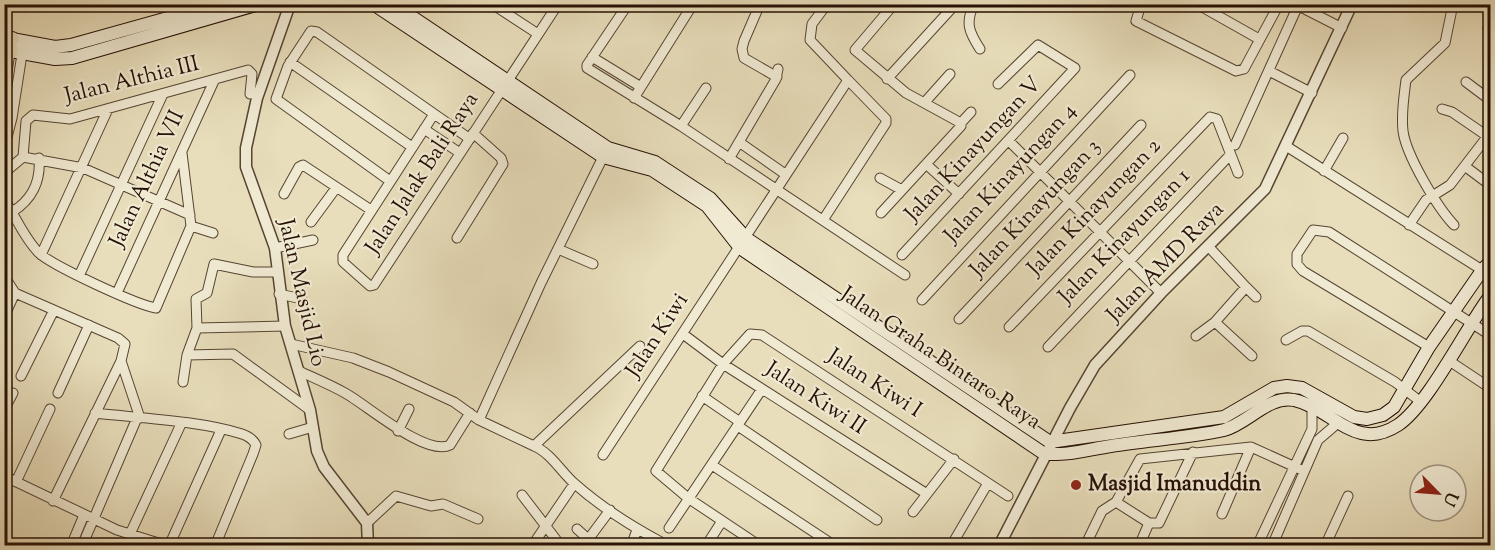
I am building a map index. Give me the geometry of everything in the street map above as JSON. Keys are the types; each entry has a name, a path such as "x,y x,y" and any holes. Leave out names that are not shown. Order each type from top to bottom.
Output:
{"main road":[{"path":"13,46 71,45 218,4"},
{"name":"Jalan Graha Bintaro Raya","path":"373,4 422,31 603,157 652,170 707,206 743,243 848,314 1044,440 1054,442 1190,428 1225,430 1281,401 1293,400 1360,435 1379,434 1399,424 1421,402 1470,322 1491,296"},
{"name":"Jalan Graha Bintaro Raya","path":"393,4 422,31"},
{"path":"13,46 55,59 72,58 252,6"},
{"name":"Jalan Graha Bintaro Raya","path":"503,86 608,148 626,156 655,162 701,192 722,208 743,243"},
{"name":"Jalan Graha Bintaro Raya","path":"848,314 1039,452 1048,454 1190,428 1224,417 1274,388 1287,386 1302,388 1354,417 1366,419 1383,415 1394,407 1429,347 1488,269"}],"street":[{"name":"Jalan Masjid Lio","path":"290,4 267,64 246,148 250,184 276,248 279,294 285,326 310,410 317,451 324,467 367,523"},
{"name":"Jalan Jalak Bali Raya","path":"371,210 342,259 370,286 374,285 558,4"},
{"path":"628,4 587,68 681,126 905,275"},
{"path":"634,98 693,4"},
{"path":"729,159 778,73 744,58 742,50 760,4"},
{"path":"823,220 886,123 886,119 810,40 812,24 828,4"},
{"path":"894,4 855,50 887,79 960,123"},
{"path":"974,4 968,17 968,28 980,49"},
{"path":"1142,4 1136,21 1236,71 1244,69 1277,7 1266,4"},
{"path":"1197,4 1259,39"},
{"name":"Jalan AMD Raya","path":"999,546 1070,408 1095,365 1161,293 1265,189 1352,4"},
{"path":"1452,4 1445,43 1410,73 1406,80 1403,133 1432,196 1454,225"},
{"path":"494,5 538,34"},
{"path":"1235,145 1296,7 1342,28"},
{"path":"887,79 951,9"},
{"path":"1491,17 1488,29 1491,33"},
{"path":"390,181 278,102 276,95 290,62 311,31 317,32 501,158 503,164 457,238"},
{"name":"Jalan Kinayungan V","path":"902,255 1075,71 1073,65 1038,45 998,84"},
{"path":"4,91 13,46"},
{"path":"4,149 12,118 13,46"},
{"path":"592,57 641,87"},
{"path":"290,62 412,147"},
{"name":"Jalan Althia III","path":"24,157 29,117 33,115 63,119 214,81 248,70 252,74 250,94"},
{"path":"1269,71 1312,93"},
{"path":"925,102 950,74"},
{"name":"Jalan Kinayungan 4","path":"922,300 1130,75"},
{"name":"Jalan Kiwi","path":"603,455 848,80"},
{"name":"Jalan Althia VII","path":"117,292 214,81"},
{"path":"1466,82 1491,100"},
{"path":"681,126 706,88"},
{"path":"79,276 163,94"},
{"path":"41,255 83,168 108,109"},
{"path":"1409,225 1421,205 1450,185 1490,136 1452,112 1442,109"},
{"path":"881,213 961,126 960,123 971,112"},
{"path":"91,113 102,123"},
{"path":"284,194 299,167 303,165 371,210 434,114"},
{"name":"Jalan Kinayungan 2","path":"1009,327 1210,117 1217,119 1230,155"},
{"name":"Jalan Kinayungan 3","path":"959,320 1141,125"},
{"path":"424,129 460,153"},
{"path":"1324,171 1342,138"},
{"path":"1009,141 1161,293"},
{"path":"740,142 785,174"},
{"path":"1286,146 1409,225 1488,269"},
{"path":"4,199 28,240 41,255 79,276 156,308 191,226 182,153"},
{"path":"1230,155 1238,173"},
{"name":"Jalan Kinayungan 1","path":"1048,347 1230,155"},
{"path":"4,173 24,157 39,158 83,168 190,215"},
{"path":"479,420 603,157"},
{"path":"12,212 24,203 35,187 39,158"},
{"path":"926,164 959,194"},
{"path":"1466,167 1491,185"},
{"path":"880,178 902,190"},
{"path":"311,222 336,188"},
{"path":"191,226 213,233"},
{"path":"1429,347 1304,271 1297,264 1297,254 1312,230 1329,232 1491,335"},
{"path":"276,248 314,240"},
{"path":"1208,246 1256,297"},
{"path":"558,249 593,264"},
{"path":"183,382 187,355 197,328 196,301 207,293 213,266 253,273 278,272"},
{"path":"4,276 15,293 122,340 126,350 53,501"},
{"path":"1196,336 1215,322 1246,287"},
{"path":"4,316 15,293"},
{"path":"279,294 302,299"},
{"path":"21,376 54,310"},
{"path":"1215,322 1252,356"},
{"path":"58,393 89,325"},
{"path":"197,328 285,326"},
{"path":"1286,340 1302,331 1308,331 1395,382 1421,402"},
{"name":"Jalan Kiwi II","path":"683,334 723,364 927,494"},
{"name":"Jalan Kiwi I","path":"723,364 750,334 762,335 1008,496"},
{"path":"291,344 366,363 454,402 479,420 546,453 574,484 638,530 661,542 662,546"},
{"path":"534,447 640,346"},
{"path":"187,355 233,354 310,410"},
{"path":"1448,360 1491,388"},
{"path":"82,546 139,418 121,361"},
{"path":"723,364 656,471 749,543 760,546"},
{"path":"299,371 345,393 398,431 446,447 450,445 470,413"},
{"path":"669,528 762,389"},
{"path":"4,410 13,393"},
{"path":"702,396 877,520"},
{"path":"1257,546 1299,469 1313,438 1312,408"},
{"path":"16,482 50,409"},
{"path":"398,431 409,409"},
{"path":"95,413 243,434 256,445 215,546"},
{"path":"1313,438 1338,422"},
{"path":"130,534 181,424"},
{"path":"289,434 313,427"},
{"path":"4,476 94,519 168,546 221,430"},
{"path":"1085,546 1102,511 1116,502 1140,459 1251,447 1299,469"},
{"path":"1222,514 1251,447"},
{"path":"1116,502 1149,523 1157,524 1162,521 1192,452"},
{"path":"913,512 954,459"},
{"path":"712,465 835,546"},
{"path":"1272,546 1299,469"},
{"path":"951,546 988,483"},
{"path":"532,546 574,484"},
{"path":"522,495 561,546"},
{"path":"371,544 367,523 396,496 431,506 443,504 478,519"},
{"path":"1325,546 1348,496"},
{"path":"576,529 589,538 610,510"},
{"path":"71,546 84,514"},
{"path":"706,546 722,520"},
{"path":"1139,546 1149,523"},
{"path":"631,546 638,530"}],"place":[{"name":"Masjid Imanuddin","path":"1076,485"}]}
